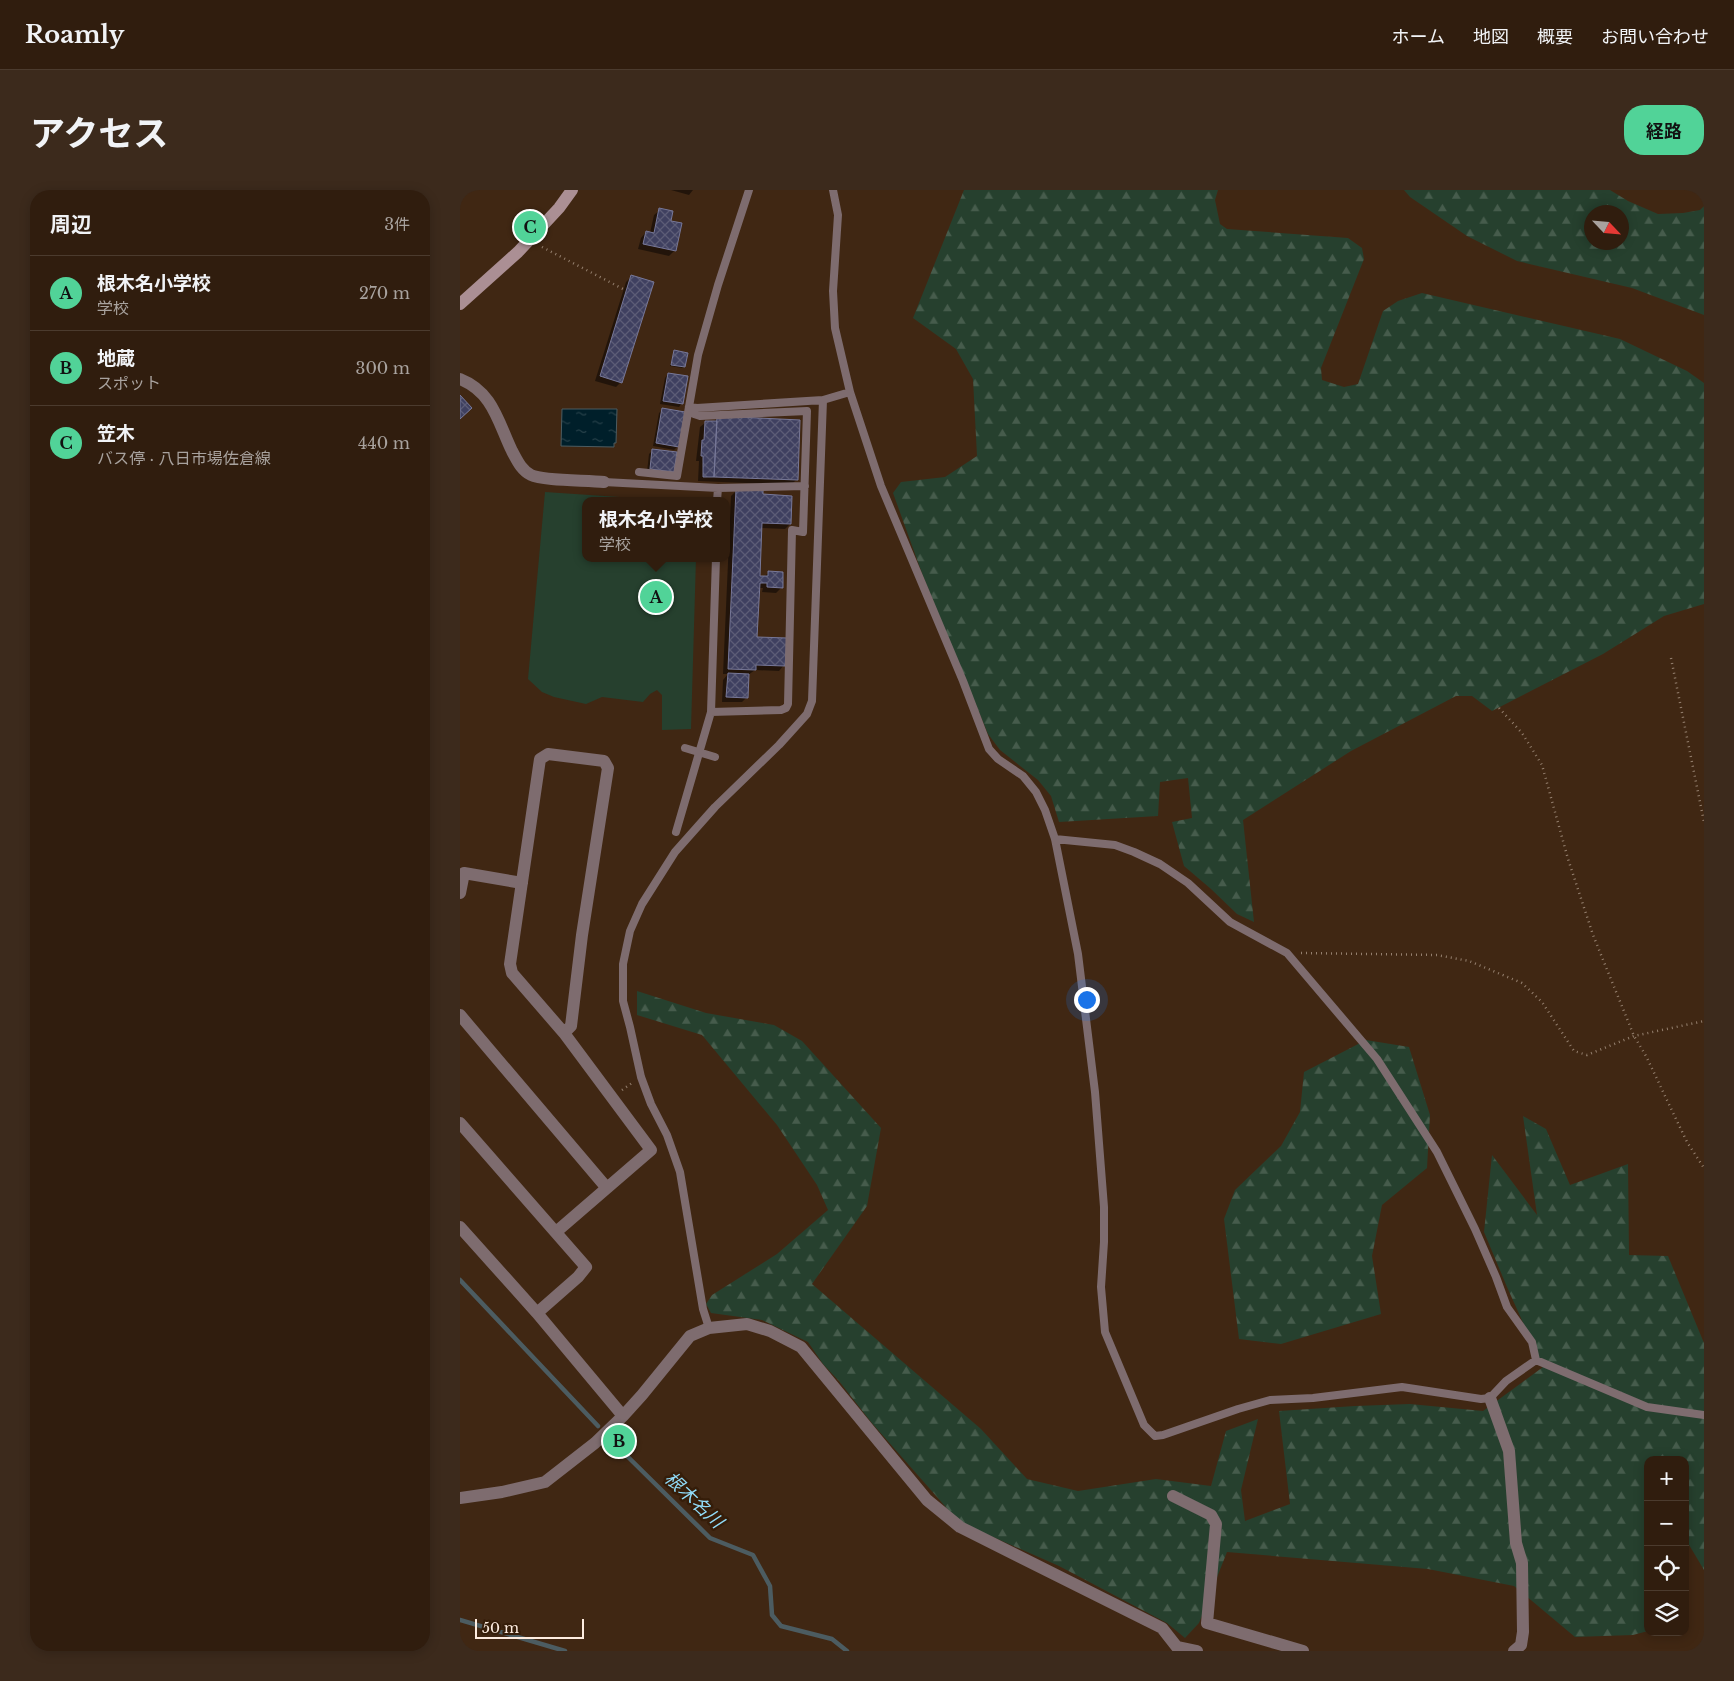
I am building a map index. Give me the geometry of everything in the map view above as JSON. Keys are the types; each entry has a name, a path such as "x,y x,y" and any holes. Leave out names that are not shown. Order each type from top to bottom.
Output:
{"main road":[{"path":"460,304 518,252 559,208 572,190"}],"street":[{"path":"460,379 481,391 489,401 495,410 516,460 523,469 532,475 542,477 604,482"},
{"path":"556,1232 651,1150 564,1033 512,973 510,964 540,760 548,754 604,761 608,768 570,1026 564,1033"},
{"path":"460,893 464,873 522,883"},
{"path":"460,1016 606,1187"},
{"path":"460,1123 586,1267 578,1277 537,1313"},
{"path":"460,1227 537,1313 623,1416"},
{"path":"460,1498 502,1492 545,1482 595,1443 623,1416 642,1396 690,1336 709,1328 747,1324 770,1330 801,1347 927,1500 960,1527 1162,1628 1179,1649 1198,1651"},
{"path":"1490,1398 1509,1451 1516,1543 1522,1563 1523,1632 1521,1645 1514,1651"},
{"path":"1173,1496 1211,1514 1216,1524 1207,1623 1302,1651"}],"lane":[{"path":"639,472 677,476 698,355 749,190"},
{"path":"834,190 838,215 833,292 835,319 850,392 881,486 963,681 989,749 1023,776 1036,792 1045,810 1055,839 1078,954 1095,1092 1104,1207 1101,1287 1105,1332 1144,1425 1155,1436 1163,1435 1270,1400 1312,1398 1402,1386 1481,1399 1490,1398 1506,1381 1536,1360"},
{"path":"689,407 823,400 850,392"},
{"path":"709,1328 702,1308 680,1172 667,1136 651,1104 641,1077 622,1001 623,964 630,931 642,904 676,852 715,807 779,746 807,714 812,700 823,400"},
{"path":"689,407 694,414 700,416 807,411 803,532 792,530 788,704 786,708 781,710 711,712"},
{"path":"604,482 718,488 805,486"},
{"path":"718,488 718,497"},
{"path":"676,832 711,712 716,562"},
{"path":"685,748 715,757"},
{"path":"1055,839 1115,845 1160,864 1188,883 1230,922 1287,952 1377,1059 1437,1152 1475,1229 1508,1308 1532,1342 1536,1360"},
{"path":"1536,1360 1647,1407 1704,1415"}],"path":[{"path":"540,246 625,290"},
{"path":"1671,658 1704,822"},
{"path":"1499,708 1522,733 1542,765 1568,859 1593,935 1634,1036 1646,1056 1687,1142 1704,1168"},
{"path":"1287,952 1437,955 1469,961 1522,983 1542,1002 1574,1051 1587,1055 1634,1036 1704,1021"},
{"path":"613,1098 641,1077"}],"green space":[{"path":"964,190 1218,190 1215,200 1220,224 1227,229 1348,238 1362,248 1364,259 1321,368 1322,380 1344,387 1358,384 1383,311 1398,301 1422,293 1620,339 1687,371 1704,383 1704,604 1664,616 1603,654 1492,711 1472,696 1456,696 1351,751 1243,820 1254,922 1237,914 1184,866 1172,822 1192,818 1188,778 1160,782 1158,816 1059,822 1051,796 1038,780 1000,750 988,734 923,576 893,493 901,482 945,477 977,456 973,379 956,349 913,318"},
{"path":"1404,190 1610,190 1628,201 1658,214 1683,213 1700,210 1704,206 1704,315 1632,288 1517,261 1467,236 1410,197"},
{"path":"545,492 619,497 582,497 582,562 696,562 691,729 662,730 662,695 657,690 650,694 643,702 602,697 586,704 554,697 542,692 528,679"},
{"path":"637,991 706,1013 774,1025 802,1041 881,1128 867,1206 812,1284 981,1429 1027,1479 1078,1491 1156,1479 1211,1486 1226,1431 1258,1419 1241,1490 1245,1521 1290,1504 1279,1411 1410,1404 1483,1411 1543,1367 1484,1232 1492,1155 1537,1215 1523,1116 1546,1129 1570,1185 1628,1164 1629,1255 1668,1256 1704,1343 1704,1570 1689,1545 1689,1456 1644,1456 1644,1632 1633,1635 1575,1637 1514,1586 1428,1569 1227,1552 1199,1623 1185,1638 1167,1623 1059,1566 959,1522 871,1422 823,1364 808,1342 762,1320 711,1313 706,1304 712,1295 777,1254 828,1210 817,1185 777,1125 702,1035 637,1015"},
{"path":"1366,1040 1409,1047 1430,1115 1427,1168 1382,1205 1372,1256 1381,1314 1281,1344 1239,1339 1224,1219 1235,1190 1281,1146 1300,1112 1304,1072"}],"water":[{"path":"562,409 617,409 616,443 614,443 614,447 561,446"}],"building":[{"path":"659,208 673,211 671,221 682,223 676,251 643,244 646,231 654,233"},
{"path":"631,275 654,282 622,383 600,376"},
{"path":"674,350 688,353 685,367 671,365"},
{"path":"668,373 688,376 683,404 663,401"},
{"path":"460,395 472,408 460,419"},
{"path":"662,408 685,412 679,447 656,443"},
{"path":"717,416 800,420 798,480 714,477"},
{"path":"705,421 717,421 714,477 703,477 703,456 701,456"},
{"path":"652,449 677,452 674,472 650,469"},
{"path":"736,489 763,490 763,494 792,496 791,524 762,523 760,576 768,576 768,571 783,572 783,588 767,587 767,583 760,583 757,637 787,638 785,666 756,665 756,670 728,669"},
{"path":"728,673 749,674 748,698 726,697"}],"waterway":[{"name":"根木名川","path":"460,1280 598,1426"},
{"name":"根木名川","path":"625,1454 710,1538 753,1555 770,1586 772,1615 781,1626 832,1639 847,1651"},
{"path":"460,1620 565,1651"}],"place":[{"name":"笠木","path":"530,227"},
{"name":"根木名小学校","path":"656,597"},
{"name":"地蔵","path":"619,1441"}]}
